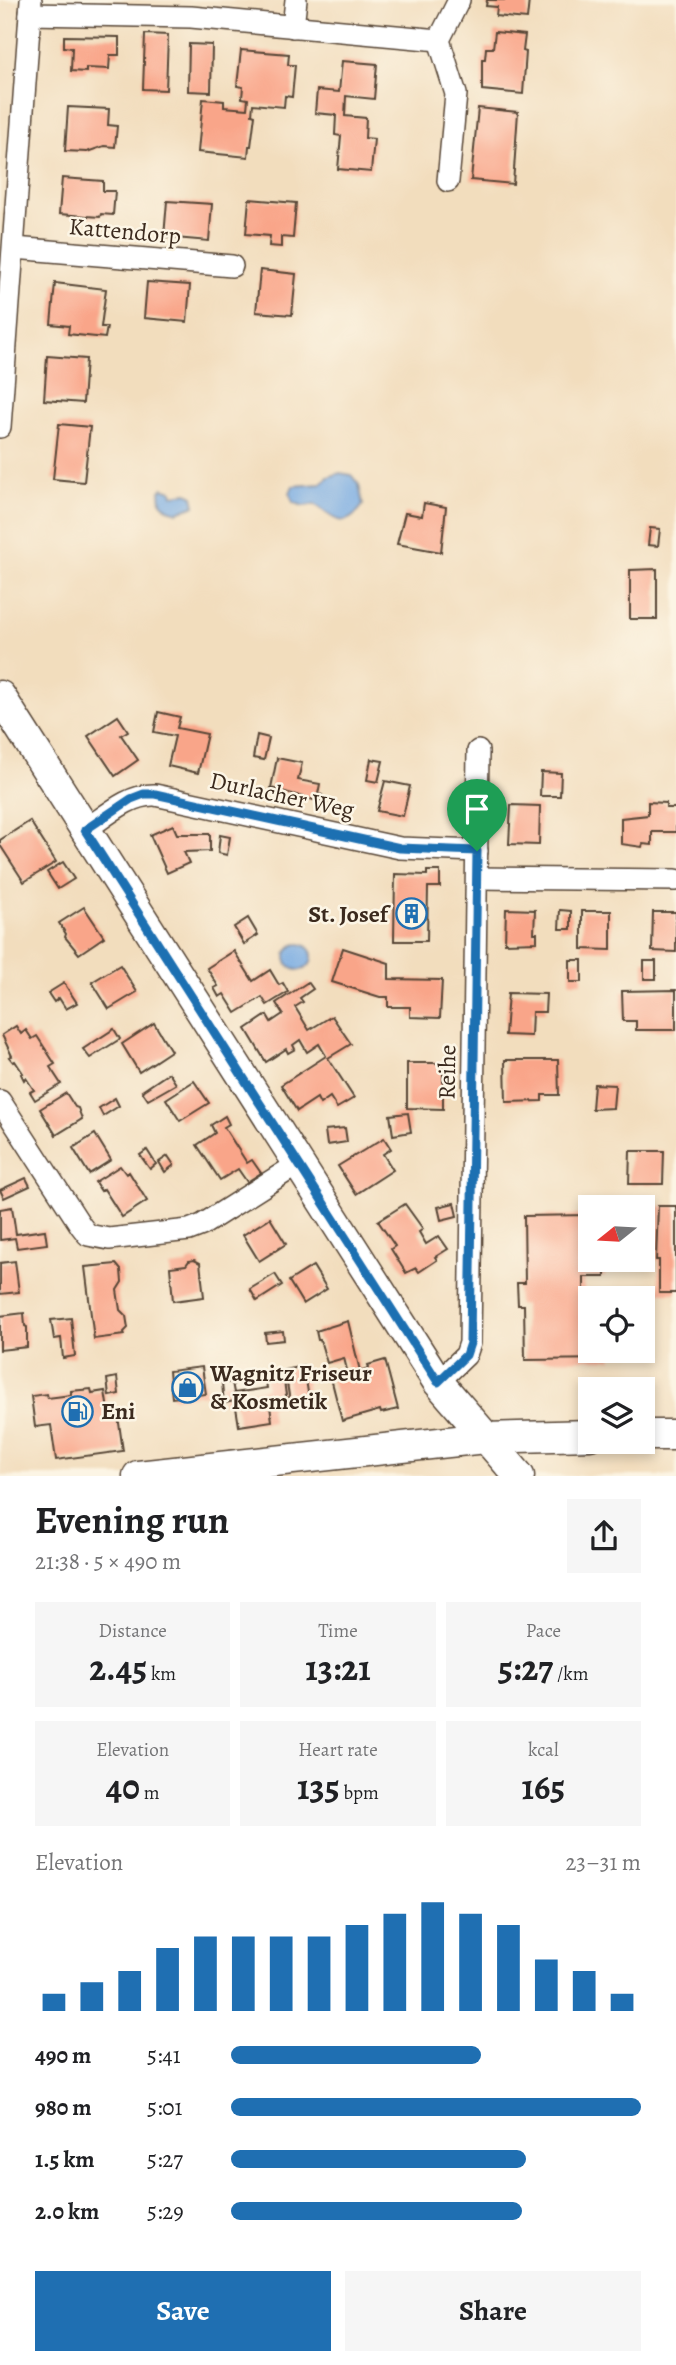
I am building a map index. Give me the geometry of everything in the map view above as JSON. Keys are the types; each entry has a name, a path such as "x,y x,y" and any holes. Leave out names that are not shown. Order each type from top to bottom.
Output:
{"main road":[{"path":"0,696 438,1382 519,1476"},
{"path":"138,1476 485,1438 578,1435"},
{"path":"655,1435 676,1435"}],"street":[{"path":"293,27 296,0"},
{"path":"447,181 456,94 439,40 459,0"},
{"path":"0,427 30,7 191,17 439,40"},
{"name":"Kattendorp","path":"14,248 232,266"},
{"name":"Reihe","path":"438,1382 466,1355 470,1343 478,751"},
{"name":"Durlacher Weg","path":"85,830 131,799 144,794 155,794 400,848 477,851"},
{"path":"477,878 676,880"},
{"path":"0,1101 88,1235 109,1239 189,1230 202,1225 298,1164"}],"water":[{"path":"340,473 351,475 359,485 363,505 350,518 339,520 315,504 303,506 293,502 290,493 293,486 321,484 328,477"},
{"path":"163,488 172,491 173,495 187,493 193,496 195,505 178,512 168,509 161,502 160,491"},
{"path":"299,944 308,948 312,957 308,966 299,970 290,966 286,957 290,948"}],"building":[{"path":"487,0 529,0 527,19 496,16 497,7 486,6"},
{"path":"495,32 525,35 523,94 482,90 482,59 485,59 486,48 493,48"},
{"path":"145,34 168,35 166,90 143,89"},
{"path":"64,36 119,37 119,55 110,55 109,69 86,68 86,72 71,71 72,48 64,47"},
{"path":"189,44 212,45 211,92 188,91"},
{"path":"241,50 289,54 288,65 295,65 292,97 285,96 284,107 253,104 252,114 255,115 248,157 198,152 203,99 224,101 224,107 247,109 248,99 242,98 243,87 237,86"},
{"path":"342,61 377,64 374,99 346,96 345,116 366,118 365,138 374,139 371,172 338,169 341,136 335,135 336,115 315,113 317,90 339,92"},
{"path":"68,107 109,109 108,125 117,126 115,147 104,146 87,152 65,151"},
{"path":"478,108 518,112 513,184 471,180"},
{"path":"62,178 103,181 103,191 115,191 113,215 101,214 100,217 59,214"},
{"path":"249,199 296,203 293,238 281,237 281,247 269,246 270,236 246,234"},
{"path":"167,201 212,204 209,241 164,237"},
{"path":"260,270 296,274 292,315 256,312"},
{"path":"147,282 190,285 187,322 144,318"},
{"path":"55,283 106,289 101,327 107,327 105,338 68,334 69,326 51,324"},
{"path":"47,356 86,359 83,403 44,400"},
{"path":"59,424 90,427 84,482 53,479"},
{"path":"424,503 446,507 441,552 397,544 405,513 422,516"},
{"path":"650,528 660,529 658,546 648,545"},
{"path":"657,569 657,619 630,619 630,570"},
{"path":"158,712 180,717 177,728 207,734 198,773 168,766 175,736 154,732"},
{"path":"118,716 128,731 121,735 138,760 115,776 88,736"},
{"path":"257,735 269,738 264,760 253,758"},
{"path":"277,758 302,763 298,780 320,784 318,794 322,795 321,802 271,788"},
{"path":"371,759 383,761 378,782 367,780"},
{"path":"541,772 561,773 560,796 540,796"},
{"path":"385,781 410,786 403,816 377,811"},
{"path":"648,802 666,803 666,808 676,808 676,832 652,832 652,845 643,844 642,847 621,844 621,818 648,815"},
{"path":"511,805 540,806 539,845 509,844"},
{"path":"30,821 56,862 24,882 0,845 0,840"},
{"path":"173,825 177,834 210,834 210,851 184,852 189,863 167,873 150,835"},
{"path":"220,835 230,837 227,855 218,853"},
{"path":"63,862 74,879 58,889 47,872"},
{"name":"St. Josef","path":"427,871 440,871 440,887 428,887 427,941 394,941 395,874 427,875"},
{"path":"84,907 104,937 79,954 65,937 66,934 59,923"},
{"path":"506,909 535,910 534,933 537,933 537,942 505,943"},
{"path":"560,910 571,911 571,929 559,929"},
{"path":"582,911 611,911 611,950 582,949"},
{"path":"653,912 676,912 676,952 652,951"},
{"path":"248,918 258,935 244,944 234,927"},
{"path":"343,948 389,963 389,979 442,980 440,1018 410,1017 410,1007 388,1007 388,997 332,982"},
{"path":"234,951 253,981 270,970 279,985 283,983 288,992 267,1005 262,997 236,1013 224,994 219,997 214,988 218,986 207,968"},
{"path":"570,960 582,960 582,982 570,982"},
{"path":"644,961 656,961 656,979 644,979"},
{"path":"120,965 137,992 109,1009 92,982"},
{"path":"308,982 313,989 300,998 303,1002 295,1007 309,1030 332,1016 351,1044 328,1058 354,1098 337,1108 330,1097 320,1104 317,1098 297,1111 281,1085 326,1056 319,1044 307,1052 300,1040 293,1045 295,1049 288,1053 286,1049 266,1062 246,1029 267,1015 271,1022 283,1014 276,1003"},
{"path":"64,983 77,1003 66,1009 59,998 54,1002 48,993"},
{"path":"676,990 676,1030 636,1030 636,1021 623,1021 622,991"},
{"path":"508,993 546,994 545,1012 532,1012 531,1036 505,1035"},
{"path":"154,1023 171,1051 139,1072 122,1044"},
{"path":"16,1026 21,1034 26,1030 32,1039 37,1036 55,1064 50,1067 61,1084 35,1100 30,1092 34,1090 26,1078 24,1080 15,1061 9,1057 12,1056 2,1035"},
{"path":"114,1029 120,1039 90,1058 83,1049"},
{"path":"505,1060 558,1060 559,1095 542,1095 542,1101 506,1102"},
{"path":"407,1063 443,1063 443,1109 407,1108"},
{"path":"169,1073 176,1084 148,1100 142,1091"},
{"path":"194,1081 209,1103 180,1121 166,1099"},
{"path":"594,1084 615,1085 613,1108 592,1109"},
{"path":"66,1093 78,1108 82,1119 56,1135 40,1109"},
{"path":"115,1098 119,1106 103,1116 99,1108"},
{"path":"408,1113 411,1132 393,1135 390,1115"},
{"path":"225,1116 229,1124 224,1127 247,1163 252,1160 261,1173 247,1182 238,1169 220,1180 197,1145 215,1133 211,1125"},
{"path":"345,1128 347,1142 327,1145 325,1130"},
{"path":"95,1134 111,1160 89,1174 73,1148"},
{"path":"384,1138 391,1149 383,1154 393,1170 356,1194 338,1166"},
{"path":"147,1150 156,1164 150,1169 140,1155"},
{"path":"630,1151 664,1151 663,1184 629,1184"},
{"path":"168,1156 174,1165 165,1172 159,1162"},
{"path":"120,1166 126,1174 129,1172 147,1201 122,1217 104,1189 101,1191 95,1182"},
{"path":"26,1178 30,1186 4,1198 0,1190"},
{"path":"454,1203 457,1216 441,1220 438,1207"},
{"path":"405,1204 423,1229 419,1232 426,1244 439,1236 448,1249 419,1272 416,1268 406,1273 391,1249 395,1246 378,1221"},
{"path":"658,1206 676,1206 676,1293 659,1293 659,1260 656,1260"},
{"path":"12,1207 16,1234 45,1230 47,1244 17,1248 15,1238 0,1240 0,1209"},
{"path":"578,1215 578,1272 605,1272 605,1277 584,1277 584,1286 578,1286 578,1359 525,1360 524,1305 518,1305 517,1283 525,1283 524,1216"},
{"path":"270,1218 286,1244 259,1261 243,1235"},
{"path":"194,1260 200,1263 204,1297 173,1301 170,1267 186,1265"},
{"path":"15,1261 19,1292 0,1294 0,1263"},
{"path":"116,1264 121,1270 122,1282 117,1290 120,1310 126,1316 128,1328 124,1332 125,1335 94,1339 85,1267"},
{"path":"313,1266 327,1289 303,1304 289,1281"},
{"path":"275,1274 282,1285 257,1301 250,1289"},
{"path":"24,1313 27,1347 0,1350 0,1316"},
{"path":"71,1318 75,1356 63,1358 61,1338 54,1339 51,1320"},
{"path":"348,1321 360,1371 369,1368 368,1365 385,1360 398,1409 381,1413 380,1410 342,1421 331,1378 348,1374 344,1358 327,1363 316,1331"},
{"path":"283,1331 284,1340 266,1342 265,1333"},
{"path":"304,1366 309,1399 290,1402 285,1370"},
{"path":"202,1367 206,1394 172,1398 169,1371"},
{"path":"283,1373 287,1403 270,1406 272,1421 239,1426 235,1401 224,1403 222,1383 232,1382 234,1393 267,1388 265,1376"},
{"path":"117,1377 119,1394 109,1396 107,1379"},
{"path":"91,1389 92,1393 105,1391 109,1417 118,1416 123,1451 56,1460 51,1425 35,1427 31,1396 47,1394 48,1398 71,1395 71,1391"}],"place":[{"name":"St. Josef","path":"411,914"},
{"name":"Wagnitz Friseur & Kosmetik","path":"187,1387"},
{"name":"Eni","path":"78,1411"}],"route":[{"path":"144,794 155,794 400,848 477,851 470,1343 466,1355 438,1382 85,830 131,799 144,794"}]}
